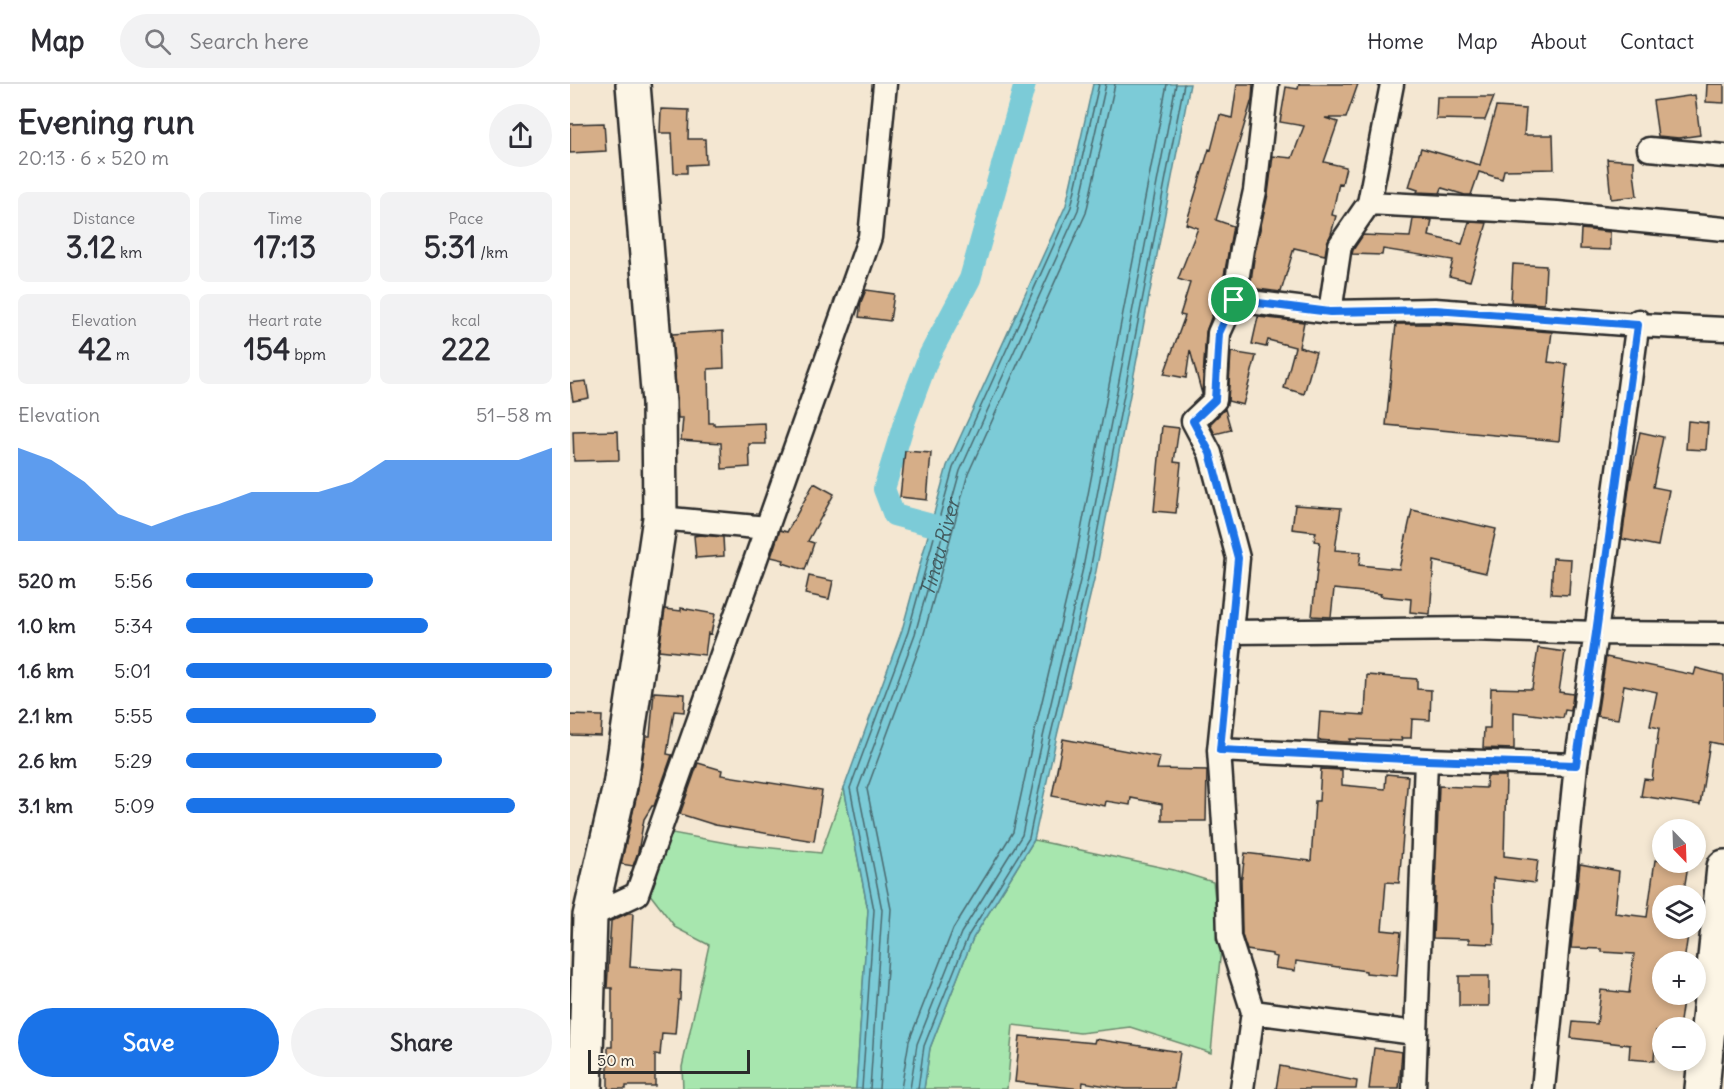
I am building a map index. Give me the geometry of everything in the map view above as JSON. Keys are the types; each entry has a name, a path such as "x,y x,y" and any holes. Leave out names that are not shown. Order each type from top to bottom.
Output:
{"main road":[{"path":"585,1089 590,915 620,786 660,518 658,403 633,84"},
{"path":"1702,1089 1724,867"}],"street":[{"path":"590,915 637,894 767,528 870,237 885,84"},
{"path":"1242,1089 1253,1012 1229,938 1220,750 1238,558 1210,453 1193,421 1215,400 1219,333 1234,300 1255,191 1267,84"},
{"path":"1330,312 1340,245 1369,203 1392,84"},
{"path":"1649,149 1724,156"},
{"path":"1369,203 1557,213 1724,228"},
{"path":"1234,300 1330,312 1435,310 1724,329"},
{"path":"1543,1089 1576,765 1638,323"},
{"path":"660,518 767,528"},
{"path":"1231,632 1473,629 1724,634"},
{"path":"1220,750 1576,765"},
{"path":"1414,1089 1426,760"},
{"path":"1253,1012 1415,1033"}],"green space":[{"path":"844,788 868,910 856,1089 683,1089 682,1067 709,945 676,928 649,893 667,832 732,844 821,853"},
{"path":"1034,840 1174,870 1213,882 1221,948 1211,1053 1130,1027 1080,1033 1013,1025 1007,1089 924,1089 930,1048 973,938"}],"water":[{"name":"Tinau River","path":"1093,84 1190,84 1096,571 1034,840 973,938 930,1048 924,1089 856,1089 868,910 844,788 902,630 947,466 1066,205"}],"building":[{"path":"1237,84 1253,84 1252,99 1216,220 1233,226 1222,287 1206,332 1202,394 1190,350 1186,378 1164,374 1185,316 1180,315 1190,283 1178,279 1198,228 1186,224 1209,149 1211,150 1220,115 1232,118"},
{"path":"1299,84 1358,84 1346,118 1325,118 1338,122 1324,162 1346,167 1342,184 1339,183 1332,215 1336,216 1325,255 1294,248 1281,292 1250,288 1273,156 1292,158 1304,126 1280,122 1286,87 1298,89"},
{"path":"1707,84 1724,84 1724,103 1706,102"},
{"path":"1695,95 1700,135 1679,138 1658,136 1653,101"},
{"path":"1437,97 1494,97 1485,120 1436,119"},
{"path":"1496,107 1526,109 1524,135 1553,135 1554,169 1504,170 1502,179 1479,172 1471,195 1442,188 1440,193 1417,192 1418,190 1409,187 1421,148 1480,165"},
{"path":"661,109 689,110 688,139 705,139 706,164 687,165 687,173 674,173 672,133 660,133"},
{"path":"604,123 606,151 570,153 570,124"},
{"path":"1607,159 1634,161 1637,196 1611,199"},
{"path":"1413,219 1432,220 1429,236 1462,244 1469,222 1487,223 1470,281 1449,276 1453,260 1383,249 1382,255 1352,254 1363,235 1410,237"},
{"path":"1581,229 1610,232 1610,250 1580,249"},
{"path":"1513,264 1546,266 1544,304 1511,302"},
{"path":"866,290 894,294 890,321 859,317 861,302"},
{"path":"1258,317 1304,322 1299,347 1316,352 1304,394 1284,388 1295,347 1268,340 1266,347 1252,344"},
{"path":"1396,324 1435,324 1552,332 1548,362 1567,364 1559,441 1386,425"},
{"path":"723,331 724,368 708,369 709,423 714,423 714,425 765,423 766,444 749,444 750,467 722,469 721,443 681,440 683,418 678,418 672,334"},
{"path":"1231,352 1256,356 1243,405 1228,401"},
{"path":"586,381 589,398 573,401 570,383"},
{"path":"1225,409 1231,430 1215,434 1210,424"},
{"path":"1688,421 1708,423 1706,450 1686,449"},
{"path":"1162,426 1179,428 1174,462 1181,463 1176,513 1154,511"},
{"path":"618,431 619,460 574,461 573,432"},
{"path":"1640,432 1663,437 1653,487 1669,490 1658,546 1622,539"},
{"path":"905,451 931,453 927,500 900,497"},
{"path":"814,483 834,494 808,541 814,543 805,570 783,563 784,560 771,557 780,530 787,532"},
{"path":"1295,505 1341,508 1335,550 1361,552 1359,565 1399,569 1412,510 1496,529 1486,573 1434,561 1430,614 1410,612 1411,599 1334,589 1331,617 1312,616 1320,542 1314,541 1316,532 1292,529"},
{"path":"694,536 723,537 724,556 696,558"},
{"path":"1553,558 1571,559 1569,595 1551,594"},
{"path":"809,576 833,581 829,599 805,594"},
{"path":"681,608 715,614 711,634 708,633 705,655 659,650 665,609 681,611"},
{"path":"1538,648 1565,652 1559,692 1573,694 1571,711 1565,710 1563,718 1514,712 1514,749 1483,748 1484,728 1490,728 1491,688 1532,689"},
{"path":"1606,657 1694,675 1696,668 1724,675 1724,745 1710,742 1700,805 1641,796 1644,779 1652,780 1659,728 1650,726 1657,692 1624,685 1618,719 1597,716"},
{"path":"1367,675 1417,679 1417,689 1431,690 1430,720 1412,719 1411,738 1401,738 1402,741 1318,740 1320,712 1365,715"},
{"path":"654,692 685,694 684,712 674,711 667,754 672,755 654,806 644,819 633,866 621,864 638,790 646,736 650,736"},
{"path":"570,715 602,716 601,736 570,735"},
{"path":"1063,739 1160,757 1157,769 1207,770 1206,821 1162,821 1162,804 1131,798 1130,805 1106,801 1105,806 1052,796"},
{"path":"698,763 722,770 721,775 822,791 814,841 715,825 680,814"},
{"path":"1321,769 1342,770 1342,785 1385,789 1386,774 1408,776 1399,883 1386,882 1382,930 1401,932 1397,976 1296,961 1295,971 1275,968 1277,957 1247,950 1242,935 1241,877 1245,853 1311,861 1315,801 1319,801"},
{"path":"1487,776 1506,776 1504,856 1538,860 1535,883 1493,878 1494,944 1469,943 1469,939 1433,938 1439,786 1486,788"},
{"path":"1580,864 1619,871 1615,913 1647,917 1653,873 1687,873 1685,885 1652,885 1652,939 1687,939 1686,951 1652,951 1652,1005 1682,1005 1681,1017 1652,1017 1652,1061 1629,1059 1630,1045 1571,1038 1573,1022 1597,1024 1601,990 1629,993 1634,954 1602,952 1602,949 1571,948"},
{"path":"633,913 630,967 681,971 680,1000 678,1000 675,1034 662,1033 660,1055 655,1054 655,1086 626,1086 626,1089 608,1089 608,1047 612,1047 612,988 607,988 611,921"},
{"path":"1459,976 1489,976 1489,1006 1459,1006"},
{"path":"1020,1036 1094,1043 1095,1039 1180,1052 1174,1089 1125,1089 1083,1082 1082,1089 1015,1082"},
{"path":"1374,1048 1402,1052 1399,1089 1369,1089"},
{"path":"1280,1066 1357,1081 1356,1089 1276,1089"}],"waterway":[{"name":"Tinau River","path":"939,527 894,515 884,489 904,423 929,356 970,279 1025,84"}],"route":[{"path":"1234,300 1330,312 1435,310 1638,325 1576,765 1220,750 1238,558 1210,453 1193,421 1215,400 1219,333 1234,300"}]}
